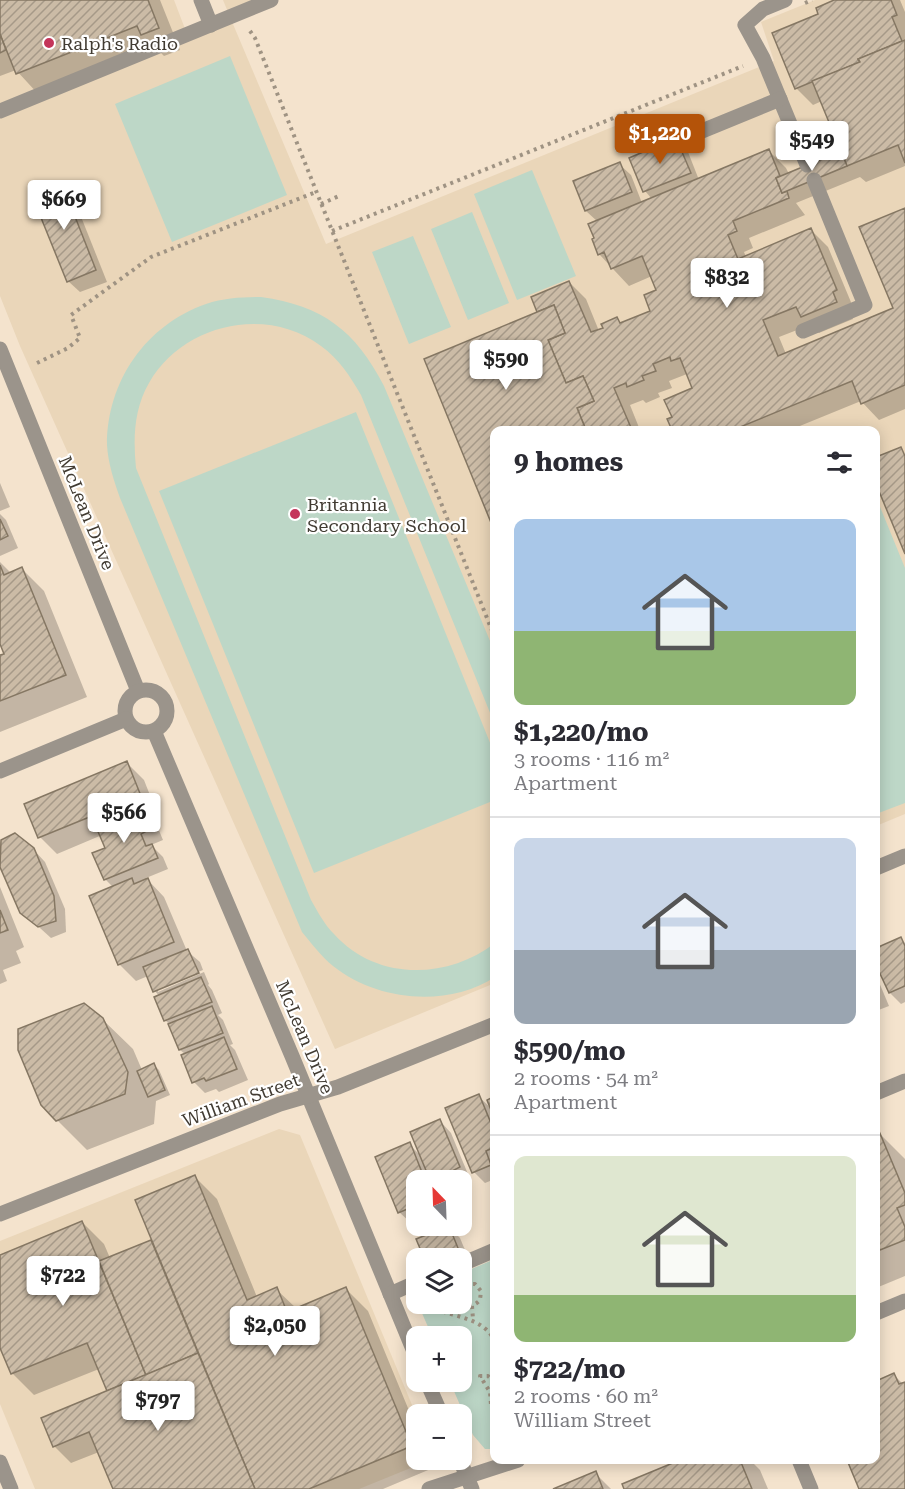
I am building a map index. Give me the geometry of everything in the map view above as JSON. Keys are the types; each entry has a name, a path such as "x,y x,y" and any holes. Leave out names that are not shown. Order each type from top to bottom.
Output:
{"street":[{"path":"201,0 211,25"},
{"path":"0,111 272,0"},
{"path":"785,0 763,9 745,26 763,58 807,165"},
{"path":"702,131 780,99"},
{"path":"803,331 865,305 814,180"},
{"name":"McLean Drive","path":"0,349 138,691"},
{"path":"138,691 154,691 162,696 166,703 168,711 166,719 154,731 138,731 126,719 124,711 126,702 138,691"},
{"path":"0,771 126,719"},
{"name":"McLean Drive","path":"154,731 406,1333"},
{"path":"880,866 905,856"},
{"name":"William Street","path":"0,1214 280,1104 338,1087 490,1026"},
{"path":"880,1091 905,1081"},
{"path":"472,1260 490,1252"},
{"path":"390,1294 406,1287"},
{"path":"880,1311 905,1301"},
{"path":"0,1462 10,1489"},
{"path":"429,1489 470,1483 510,1464"},
{"path":"801,1464 811,1489"}],"path":[{"path":"802,4 813,0"},
{"path":"236,15 255,38 490,626"},
{"path":"332,231 763,58"},
{"path":"37,363 68,348 80,338 71,315 151,257 316,192"},
{"path":"321,204 339,196"},
{"path":"472,1284 475,1284 481,1291 480,1300 472,1306 473,1320"},
{"path":"449,1314 473,1320 490,1331"},
{"path":"490,1378 480,1376 490,1392"}],"shaded area":[{"name":"Britannia Secondary School","path":"0,0 174,0 187,34 230,17 326,244 774,61 761,22 815,0 905,0 905,814 880,824 880,426 490,426 490,985 335,1049 20,346 0,296"},
{"path":"223,0 272,0 230,17"},
{"path":"279,1129 300,1135 412,1404 406,1404 406,1470 359,1489 35,1489 0,1404 0,1241"}],"green space":[{"path":"230,56 287,195 172,242 115,104"},
{"path":"532,170 576,276 517,300 474,194"},
{"path":"472,212 509,303 468,320 431,229"},
{"path":"413,236 451,327 409,344 372,252"},
{"path":"261,297 283,301 320,314 349,336 373,366 384,386 490,641 490,713 361,395 344,368 321,346 299,333 276,326 251,324 227,327 204,335 182,347 164,363 149,383 140,403 136,424 136,468 311,900 324,922 351,949 370,960 391,967 412,970 434,969 455,964 490,946 490,980 476,987 456,993 412,996 370,987 333,966 302,932 120,498 107,445 109,421 114,399 134,358 165,326 185,313 206,304 233,298"},
{"path":"356,412 490,743 490,802 314,873 159,491"},
{"path":"880,507 905,568 905,803 880,812"},
{"path":"490,1261 490,1449 485,1449 472,1433 472,1404 460,1404 454,1392 472,1392 472,1326 428,1326 422,1314 472,1314 472,1269"}],"building":[{"name":"Ralph's Radio","path":"0,0 148,0 159,28 141,35 137,26 16,74 0,34"},
{"path":"834,0 891,0 897,15 892,17 902,41 858,59 860,62 795,89 772,33 818,14 816,8"},
{"path":"0,34 6,50 0,53"},
{"path":"905,40 905,163 898,145 847,166 812,81 860,62 858,59"},
{"path":"676,138 691,173 643,192 629,158"},
{"path":"769,149 780,176 776,178 782,193 787,191 789,198 733,221 737,231 728,235 738,259 811,228 837,290 833,292 837,302 801,317 796,307 763,320 778,356 893,308 859,227 905,208 905,385 861,404 852,381 743,426 670,426 667,419 672,417 664,400 692,388 680,358 671,361 670,357 653,364 656,371 642,376 644,380 627,387 626,383 614,388 630,426 584,426 577,408 594,401 583,376 566,383 548,340 565,333 554,305 537,312 531,297 569,281 591,332 603,328 601,324 617,317 620,323 650,311 644,295 656,290 642,256 611,269 604,252 598,255 588,224"},
{"path":"841,151 847,166 782,193 776,178"},
{"path":"620,162 632,192 585,211 573,181"},
{"path":"61,181 96,270 67,282 31,193"},
{"path":"554,305 565,333 548,340 566,383 583,376 594,401 577,408 584,426 490,426 490,520 424,359"},
{"path":"901,447 905,456 905,554 880,494 880,455"},
{"path":"0,519 8,536 0,540"},
{"path":"0,565 4,575 22,567 66,675 0,701 0,655 4,654 0,644"},
{"path":"127,761 141,796 38,838 24,804"},
{"path":"143,807 152,828 141,834 146,846 152,844 158,858 104,880 92,853 105,848 96,827"},
{"path":"15,833 34,848 54,896 56,921 38,927 20,913 0,867 1,840"},
{"path":"132,878 134,884 148,878 174,942 118,965 89,896"},
{"path":"0,910 8,930 0,933"},
{"path":"901,937 905,946 905,986 889,993 880,974 880,946"},
{"path":"188,949 199,973 153,992 143,967"},
{"path":"201,977 212,1002 164,1021 154,997"},
{"path":"84,1003 103,1018 128,1072 125,1094 56,1121 41,1105 18,1050 18,1029"},
{"path":"212,1006 223,1033 179,1050 168,1024"},
{"path":"224,1037 237,1069 206,1081 204,1078 192,1083 181,1055"},
{"path":"154,1063 165,1090 148,1097 137,1071"},
{"path":"479,1094 490,1121 490,1149 486,1151 490,1165 472,1173 445,1108"},
{"path":"440,1119 460,1167 454,1170 426,1170 410,1132"},
{"path":"880,1133 905,1193 905,1205 897,1208 905,1227 905,1240 880,1250"},
{"path":"410,1142 421,1170 406,1170 406,1210 398,1213 375,1157"},
{"path":"195,1175 247,1300 277,1287 287,1312 346,1287 406,1432 406,1449 309,1489 255,1489 135,1200"},
{"path":"82,1221 146,1375 107,1391 87,1343 11,1374 0,1348 0,1255"},
{"path":"424,1236 453,1236 458,1248 420,1248 416,1239"},
{"path":"151,1240 198,1353 146,1375 99,1261"},
{"path":"198,1353 255,1489 113,1489 89,1432 53,1447 41,1418"},
{"path":"894,1373 899,1384 905,1382 905,1489 859,1489 849,1464 880,1464 880,1379"},
{"path":"670,1464 742,1464 752,1489 624,1489 622,1484"},
{"path":"596,1471 603,1489 553,1489"}],"place":[{"name":"Ralph's Radio","path":"49,43"},
{"name":"Britannia Secondary School","path":"295,514"}]}
